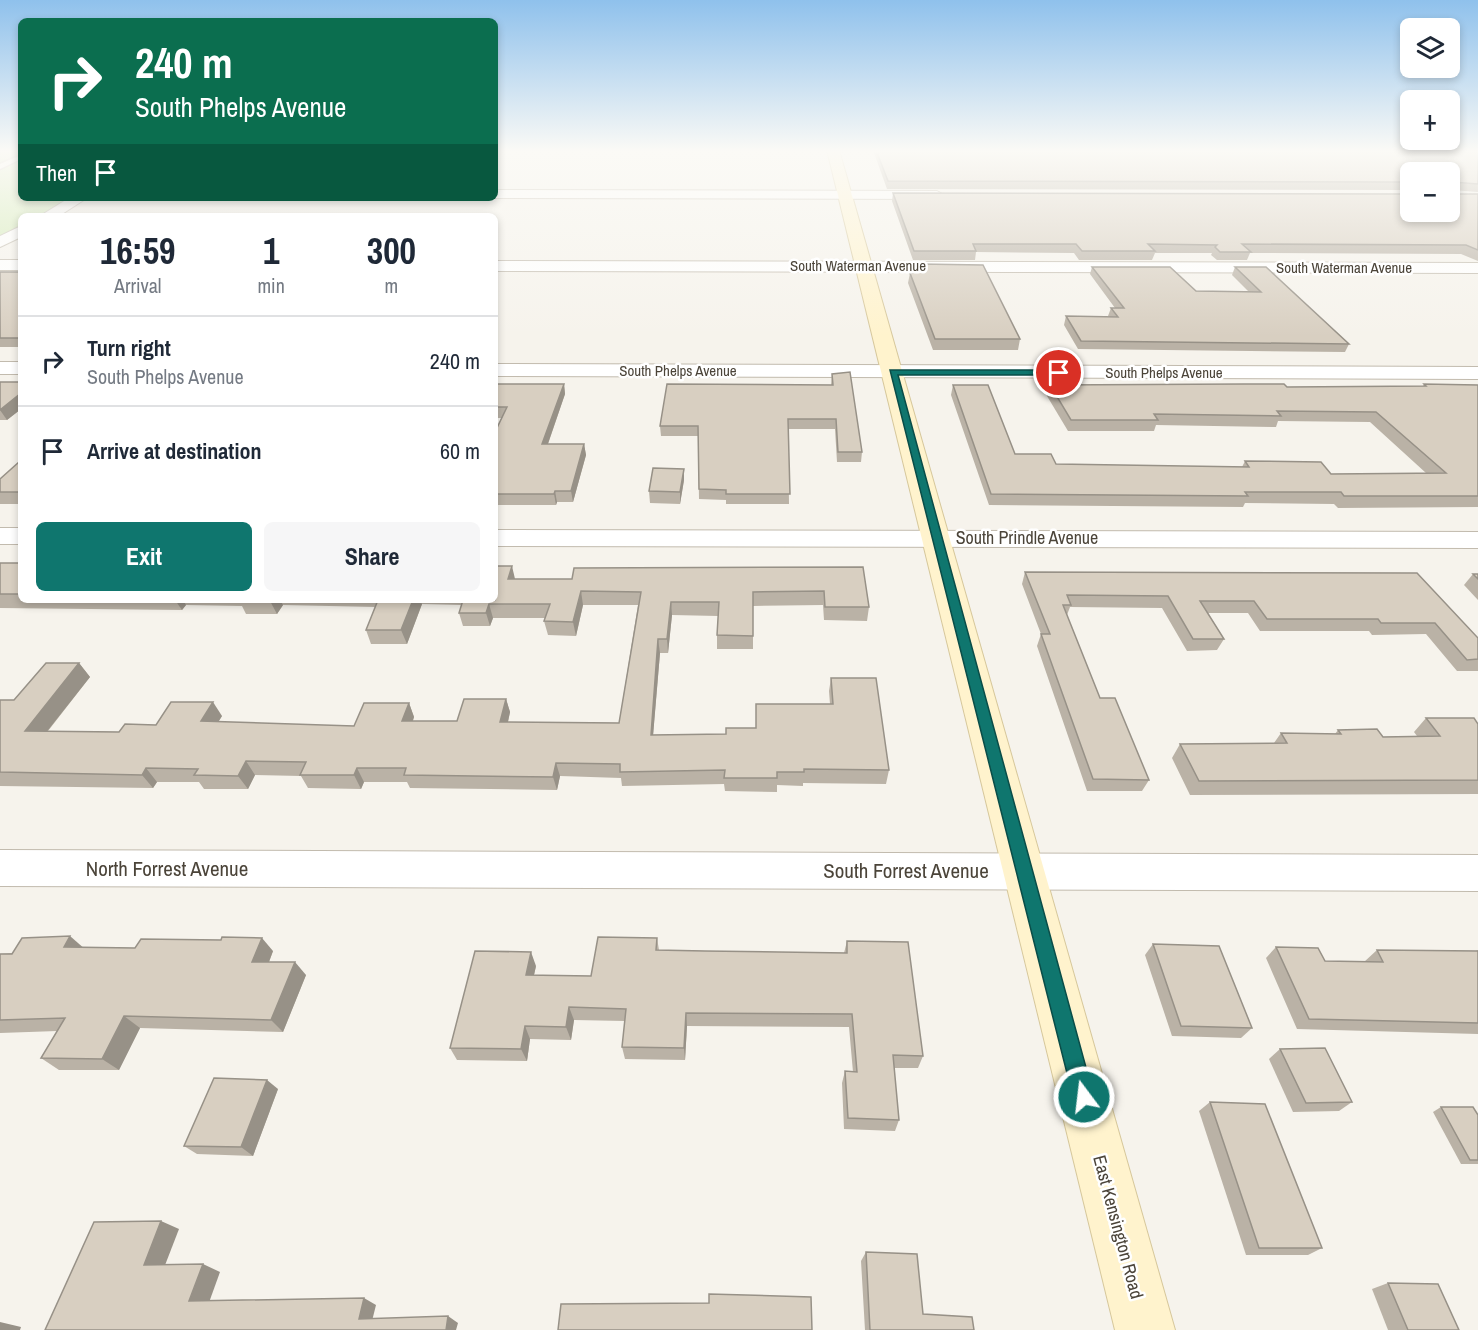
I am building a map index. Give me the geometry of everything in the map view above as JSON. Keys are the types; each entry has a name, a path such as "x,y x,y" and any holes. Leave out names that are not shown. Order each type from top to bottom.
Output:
{"main road":[{"name":"East Kensington Road","path":"851,212 1145,1330"}],"street":[{"path":"0,242 18,233"},
{"path":"0,265 18,265"},
{"name":"South Waterman Avenue","path":"498,266 1478,268"},
{"path":"0,368 18,368"},
{"name":"South Phelps Avenue","path":"498,370 1478,373"},
{"path":"0,536 18,536"},
{"name":"South Prindle Avenue","path":"500,538 1478,540"},
{"name":"North Forrest Avenue","path":"0,868 334,870"},
{"name":"South Forrest Avenue","path":"334,870 1478,873"}],"green space":[{"path":"0,212 45,212 18,213 18,227 0,237"}],"building":[{"path":"900,212 1400,212 1400,222 1460,222 1460,212 1478,212 1478,250 1466,245 1242,244 1251,252 1220,252 1215,247 1217,245 1148,244 1155,251 1082,251 1076,244 973,244 976,251 914,251"},
{"path":"919,264 983,265 1020,339 935,339 910,273 922,271"},
{"path":"1092,267 1170,267 1196,291 1261,292 1235,267 1266,267 1349,344 1081,341 1066,316 1118,317 1111,308 1124,308"},
{"path":"0,272 18,272 18,338 0,338"},
{"path":"850,372 862,452 838,452 836,419 788,419 790,494 726,494 726,490 699,489 698,426 660,426 667,384 833,385 832,374"},
{"path":"0,382 18,382 18,395 0,410"},
{"path":"498,384 564,384 542,444 584,444 571,491 555,491 554,494 498,494 498,426 507,407 498,407"},
{"path":"1284,384 1287,387 1478,385 1478,496 1344,496 1341,492 1245,492 1248,496 991,494 953,385 988,385 1015,454 1051,454 1056,464 1249,467 1245,461 1321,462 1331,474 1446,473 1376,412 1277,411 1281,416 1154,414 1158,420 1071,420 1050,385"},
{"path":"18,463 18,492 0,492 0,479"},
{"path":"653,468 684,469 680,492 649,491"},
{"path":"0,563 18,563 18,594 0,594"},
{"path":"498,566 512,566 508,579 572,579 574,568 863,567 869,607 825,607 824,591 753,592 753,636 717,635 719,602 671,602 667,639 658,639 651,735 726,734 726,728 756,728 756,704 833,704 831,678 876,678 889,770 804,769 804,772 777,772 777,778 724,778 725,770 620,772 620,764 556,763 553,777 404,775 406,768 357,768 354,775 300,775 306,762 246,761 238,776 194,775 198,769 146,768 142,775 0,772 0,700 14,700 46,663 79,663 25,731 119,732 125,724 156,725 171,702 213,702 201,721 354,726 364,703 409,703 402,721 457,721 464,699 506,699 500,722 619,723 641,592 581,591 573,622 544,621 550,604 489,604 486,613 459,613 462,603 498,603"},
{"path":"1025,572 1417,573 1478,638 1478,659 1467,660 1435,623 1381,623 1378,619 1267,619 1254,601 1200,601 1224,639 1193,639 1168,596 1067,595 1071,605 1063,605 1100,698 1115,698 1149,780 1093,779 1041,634 1050,634"},
{"path":"377,603 412,603 401,630 366,630"},
{"path":"1426,718 1474,718 1478,724 1478,780 1199,781 1180,744 1287,743 1281,733 1341,734 1338,730 1377,729 1383,737 1440,736"},
{"path":"70,936 64,947 135,948 141,939 262,938 252,962 295,962 271,1020 124,1016 102,1059 41,1058 65,1018 0,1020 0,954 12,954 22,938"},
{"path":"598,937 657,938 656,950 705,951 847,953 847,941 908,942 923,1056 893,1055 899,1120 848,1118 845,1071 857,1072 852,1014 686,1013 684,1048 622,1047 626,1009 569,1007 566,1027 525,1026 521,1049 450,1048 475,951 531,952 526,975 591,976"},
{"path":"1153,944 1219,946 1252,1028 1181,1026"},
{"path":"1276,947 1318,948 1325,961 1383,962 1377,950 1478,951 1478,1023 1309,1019"},
{"path":"1325,1048 1352,1102 1306,1103 1280,1049"},
{"path":"214,1078 267,1080 241,1147 184,1146"},
{"path":"1210,1102 1265,1104 1322,1248 1259,1248"},
{"path":"1441,1107 1473,1107 1478,1115 1478,1160 1470,1160"},
{"path":"161,1221 144,1265 203,1264 189,1301 364,1298 359,1319 448,1316 446,1330 45,1330 94,1222"},
{"path":"866,1252 917,1254 923,1314 972,1317 974,1330 870,1330"},
{"path":"1388,1283 1438,1284 1459,1330 1408,1330"},
{"path":"709,1294 811,1297 812,1330 558,1330 561,1304 709,1303"}],"route":[{"path":"1059,373 893,372 1084,1097"}]}
